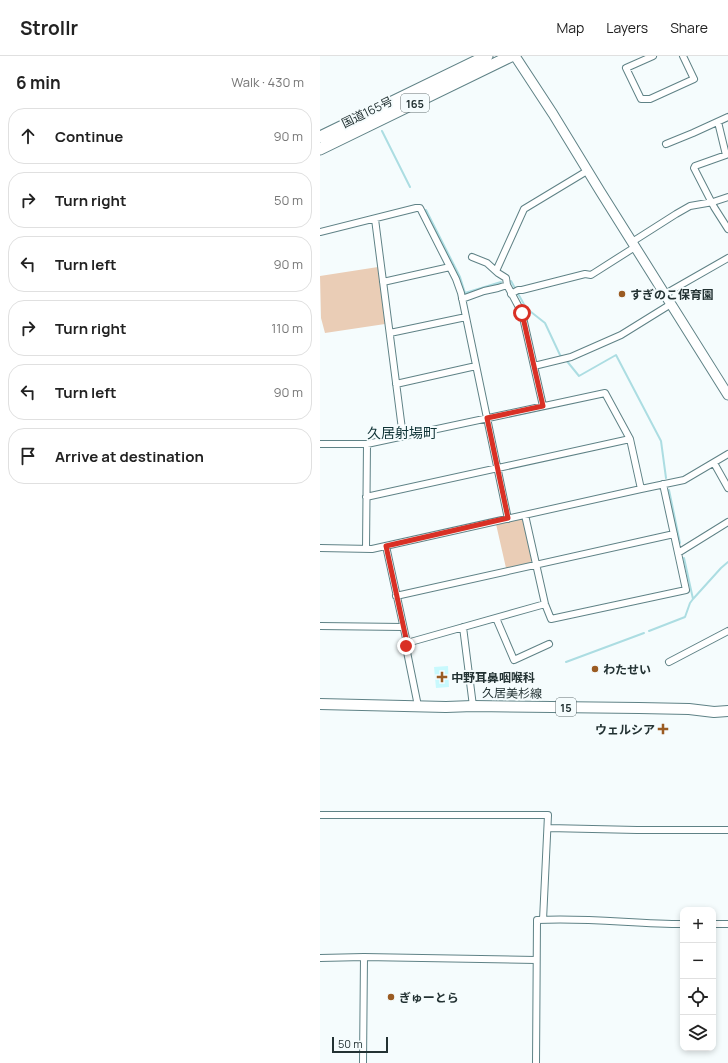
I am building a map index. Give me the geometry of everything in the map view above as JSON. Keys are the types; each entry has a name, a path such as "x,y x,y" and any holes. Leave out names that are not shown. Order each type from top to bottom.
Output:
{"highway":[{"name":"国道165号","path":"320,137 487,56"},
{"name":"国道165号","path":"320,150 511,56"}],"main road":[{"name":"久居美杉線","path":"320,704 454,707 646,708 689,709 714,712 728,711"}],"street":[{"path":"515,56 553,114 587,171 728,394"},
{"path":"653,56 626,68 641,99 650,99 694,79 683,56"},
{"path":"666,144 728,117"},
{"path":"718,122 726,155 695,166 694,168 728,229"},
{"path":"496,271 524,209 587,171"},
{"path":"514,292 585,274 591,275 676,214 690,206 713,202 728,197"},
{"path":"320,232 420,208 456,279 462,299 508,518"},
{"path":"375,219 403,437"},
{"path":"472,257 487,263 506,278 507,285 514,292 522,313 543,406"},
{"path":"665,294 728,258"},
{"path":"383,282 450,267"},
{"path":"462,299 507,285"},
{"path":"534,366 564,359 621,335 671,304"},
{"path":"390,333 466,317"},
{"path":"396,384 476,366"},
{"path":"320,444 367,444 605,392 630,439 641,489"},
{"path":"366,497 630,439"},
{"path":"366,549 367,444"},
{"path":"320,548 366,549 386,546 684,480 728,454"},
{"path":"714,463 728,488"},
{"path":"525,515 546,604 552,619 686,590 664,484"},
{"path":"678,553 728,522"},
{"path":"396,596 674,534"},
{"path":"386,546 407,643 406,646 418,706"},
{"path":"407,643 546,604"},
{"path":"496,618 514,660 549,644"},
{"path":"320,626 403,627"},
{"path":"463,627 473,706"},
{"path":"669,662 728,631"},
{"path":"320,815 548,816 543,920"},
{"path":"548,828 728,830"},
{"path":"536,1063 536,960 538,920 621,921 680,924"},
{"path":"716,924 728,924"},
{"path":"320,958 364,956 536,960"},
{"path":"363,1063 364,956"}],"shaded area":[{"path":"378,267 385,324 325,333 321,318 320,276"},
{"path":"520,519 523,521 532,560 530,563 506,568 496,524"},
{"name":"中野耳鼻咽喉科","path":"448,666 449,687 436,688 434,667"}],"waterway":[{"path":"382,131 410,187"},
{"path":"426,210 460,277 465,293 501,282"},
{"path":"511,281 526,308 545,323 560,355 563,357"},
{"path":"566,360 579,376 616,355 661,441 666,478"},
{"path":"669,490 680,543"},
{"path":"684,558 693,599"},
{"path":"649,631 685,617 693,599 728,562"},
{"path":"566,662 644,633"}],"place":[{"name":"すぎのこ保育園","path":"622,294"},
{"name":"わたせい","path":"595,669"},
{"name":"中野耳鼻咽喉科","path":"442,677"},
{"name":"ウェルシア","path":"663,729"},
{"name":"ぎゅーとら","path":"391,997"}],"district":[{"name":"久居射場町","path":"402,432"}],"route":[{"path":"406,646 407,643 386,546 508,518 487,418 543,406 522,313"}]}
